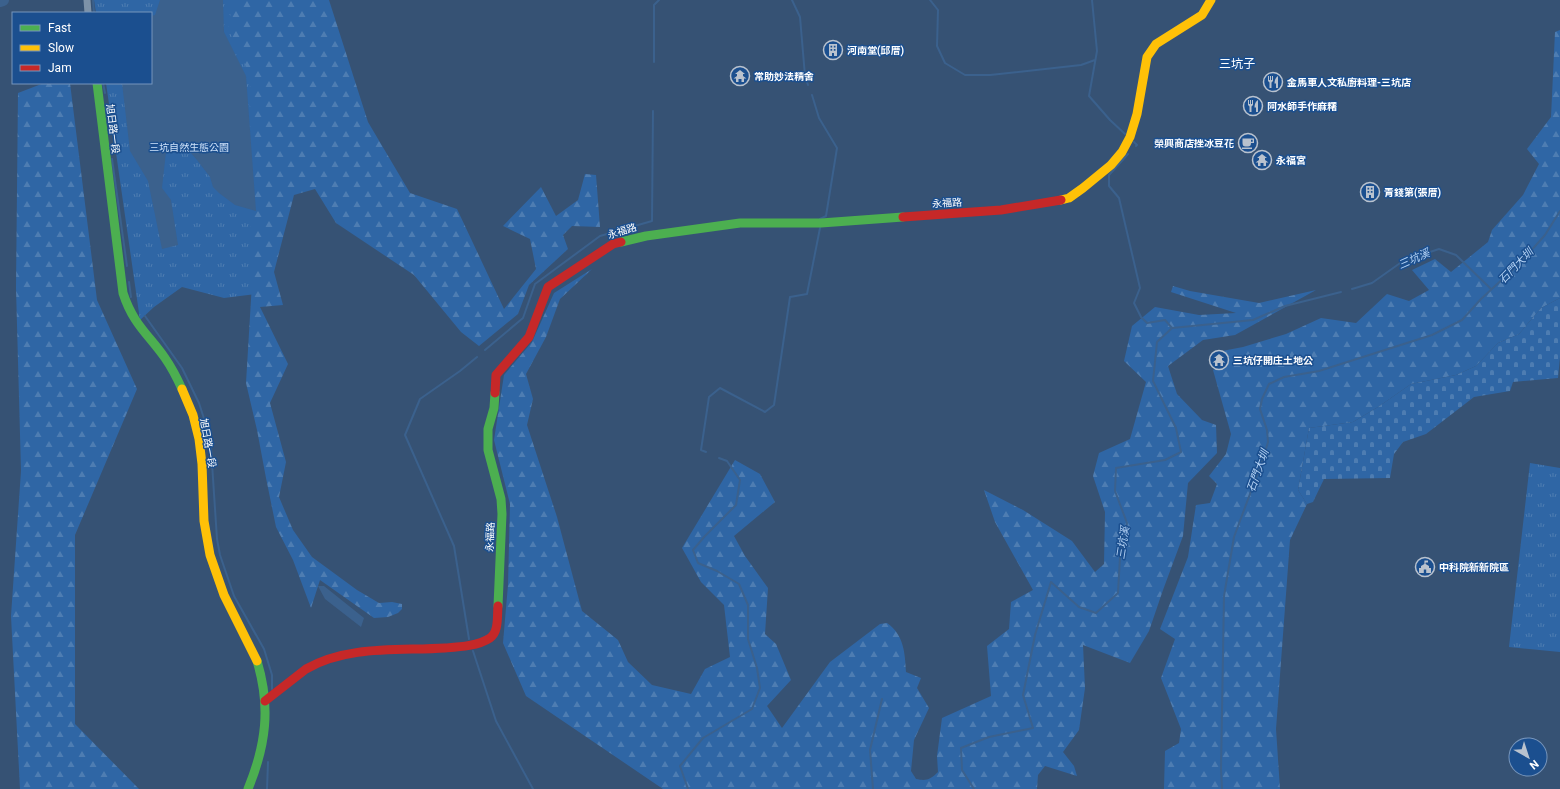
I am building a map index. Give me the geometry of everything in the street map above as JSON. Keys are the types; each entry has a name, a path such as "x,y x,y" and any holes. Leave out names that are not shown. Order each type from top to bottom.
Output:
{"street":[{"path":"87,0 88,12"},
{"name":"永福路","path":"265,701 274,696 303,669 342,655 367,651 461,647 478,644 490,639 494,633 497,622 502,514 501,499 488,450 488,429 494,408 496,375 529,337 548,287 613,244 646,236 740,223 821,223 1001,210 1055,202 1069,198 1111,165 1122,152 1130,137 1137,114 1147,57 1156,44 1202,15 1211,0"},
{"name":"旭日路一段","path":"96,84 123,293 127,306 134,320 145,336 165,359 182,389 190,408 201,452 202,517 212,562 227,601 257,661 262,679 266,721 264,741 248,789"}],"green space":[{"name":"三坑自然生態公園","path":"94,0 255,0 271,292 224,298 182,287 154,307 140,320 106,84 152,84 152,12 96,12"},
{"path":"233,0 329,0 368,122 410,193 457,209 504,309 536,269 530,239 503,226 541,187 556,216 578,200 585,174 596,175 600,227 572,226 563,235 568,249 529,285 518,314 479,346 461,332 414,275 336,223 315,189 294,195 274,272 283,305 260,307 288,364 270,403 286,462 279,497 293,530 312,557 357,590 379,603 392,602 402,604 402,609 398,613 388,617 374,618 320,580 311,608 293,560 276,527 246,383 253,266 249,207 250,75 228,28"},
{"path":"1560,30 1560,298 1541,308 1519,334 1498,343 1476,366 1456,375 1411,384 1353,422 1309,428 1298,490 1307,504 1290,540 1276,729 1280,789 1164,789 1165,751 1179,743 1181,729 1161,678 1175,639 1160,629 1188,557 1196,505 1210,503 1217,484 1209,476 1226,454 1231,434 1213,370 1222,364 1222,351 1243,347 1286,334 1321,318 1356,323 1387,294 1409,301 1429,290 1412,270 1435,259 1451,272 1488,242 1492,230 1523,195 1539,164 1527,149 1551,117 1555,32"},
{"path":"41,84 70,84 97,300 137,389 75,535 75,724 139,789 20,789 11,616 21,471 16,288 18,93"},
{"path":"592,269 560,299 546,337 526,374 533,399 527,425 557,517 582,611 618,640 628,662 652,685 691,694 705,669 730,657 724,605 701,582 682,548 735,460 760,474 775,502 734,536 745,556 768,588 765,634 776,644 791,680 767,706 782,728 830,662 880,624 887,623 893,628 900,639 904,651 906,672 921,678 917,688 929,708 914,740 911,771 916,779 923,780 933,777 938,772 937,756 942,718 991,696 987,646 1009,629 1011,602 1033,590 995,522 984,490 1023,510 1072,541 1095,572 1104,564 1105,512 1093,476 1099,453 1130,439 1146,382 1124,361 1132,326 1155,307 1199,315 1236,313 1171,292 1173,286 1190,291 1259,303 1316,290 1235,335 1203,340 1168,366 1177,394 1202,420 1216,425 1217,453 1188,483 1183,536 1149,631 1130,663 1083,645 1085,688 1079,730 1063,752 1074,766 1077,776 1045,766 1038,775 1037,789 663,789 526,696 503,643 508,585 510,504 494,440 504,375 532,342 554,293"},
{"path":"1560,298 1560,357 1558,378 1513,382 1510,391 1474,397 1426,434 1403,442 1394,454 1390,478 1324,479 1313,502 1307,504 1298,490 1309,428 1353,422 1411,384 1456,375 1476,366 1498,343 1519,334 1541,308"},
{"path":"1530,463 1560,468 1560,652 1509,647"}],"shaded area":[{"path":"160,0 223,0 224,32 246,76 256,211 235,205 219,193 213,187 210,177 190,152 188,146 177,146 166,152 162,188 171,200 178,245 162,249 148,181 130,151 122,84 152,84 152,16 155,15"},
{"path":"318,586 324,586 364,618 361,627 325,599"}],"waterway":[{"path":"93,0 94,12"},
{"path":"654,62 654,5 659,0"},
{"path":"792,0 800,17 805,76 808,85"},
{"path":"930,0 938,10 937,46 945,63 965,75 990,75 1081,65 1095,60"},
{"path":"1092,0 1097,51 1089,96 1110,120 1125,134"},
{"path":"103,84 105,93"},
{"path":"812,95 819,118 837,148 826,216 820,219"},
{"path":"485,350 523,318 535,284 600,236 652,221 653,111"},
{"path":"1134,142 1137,145 1136,146"},
{"path":"1128,154 1109,175 1109,186 1119,198 1140,288 1134,303 1141,317 1147,323 1165,320 1172,328"},
{"path":"112,159 127,266"},
{"name":"石門大圳","path":"1222,789 1221,769 1224,596 1234,537 1268,442 1267,430 1260,409 1262,399 1269,384 1284,377 1319,371 1432,335 1462,320 1481,299 1521,262 1545,235 1560,211"},
{"path":"706,452 701,450 709,397 720,388 765,412 774,405 790,297 807,294 820,228"},
{"name":"三坑溪","path":"1352,289 1372,283 1403,261 1439,249 1456,255 1491,289"},
{"path":"129,282 131,297"},
{"name":"三坑溪","path":"974,789 962,770 961,748 989,737 1033,728 1023,695 1035,635 1051,582 1079,607 1096,613 1118,593 1120,557 1127,523 1115,491 1116,468 1165,460 1181,452 1176,428 1153,381 1157,342 1172,328 1253,320 1285,306 1341,292"},
{"path":"145,316 182,368 199,403 211,448 217,539 220,555 234,596 264,649 272,675 272,689"},
{"path":"469,639 454,546 405,435 420,399 477,357"},
{"path":"688,789 680,766 703,738 752,709 760,688 757,668 748,639 748,605 739,584 717,571 698,563 693,550 736,505 740,480 727,461 719,458"},
{"path":"473,651 496,721 533,789"},
{"path":"873,789 870,750 882,699"},
{"path":"267,789 268,762"}],"traffic: fast":[{"path":"97,84 123,293 131,313 168,362 182,389"},
{"path":"621,242 646,236 740,223 821,223 903,217"},
{"path":"495,393 494,408 488,429 488,450 501,499 502,514 498,606"},
{"path":"248,789 259,757 264,726 264,694 257,661"}],"traffic: slow":[{"path":"1061,200 1069,198 1083,188 1111,165 1122,152 1130,137 1137,114 1147,57 1156,44 1202,15 1211,0"},
{"path":"182,389 193,415 199,439 202,464 204,521 210,555 224,595 257,661"}],"traffic: jam":[{"path":"903,217 1001,210 1061,200"},
{"path":"495,393 496,375 529,337 548,287 613,244 621,242"},
{"path":"265,701 306,669 322,661 339,656 374,651 468,646 485,641 495,632 498,606"}],"place":[{"name":"河南堂(邱厝)","path":"833,50"},
{"name":"常助妙法精舍","path":"740,76"},
{"name":"金馬車人文私廚料理-三坑店","path":"1273,82"},
{"name":"阿水師手作麻糬","path":"1253,106"},
{"name":"榮興商店挫冰豆花","path":"1248,143"},
{"name":"永福宮","path":"1262,160"},
{"name":"青錢第(張厝)","path":"1370,192"},
{"name":"三坑仔開庄土地公","path":"1219,360"},
{"name":"中科院新新院區","path":"1425,567"}],"district":[{"name":"三坑子","path":"1237,64"}]}
